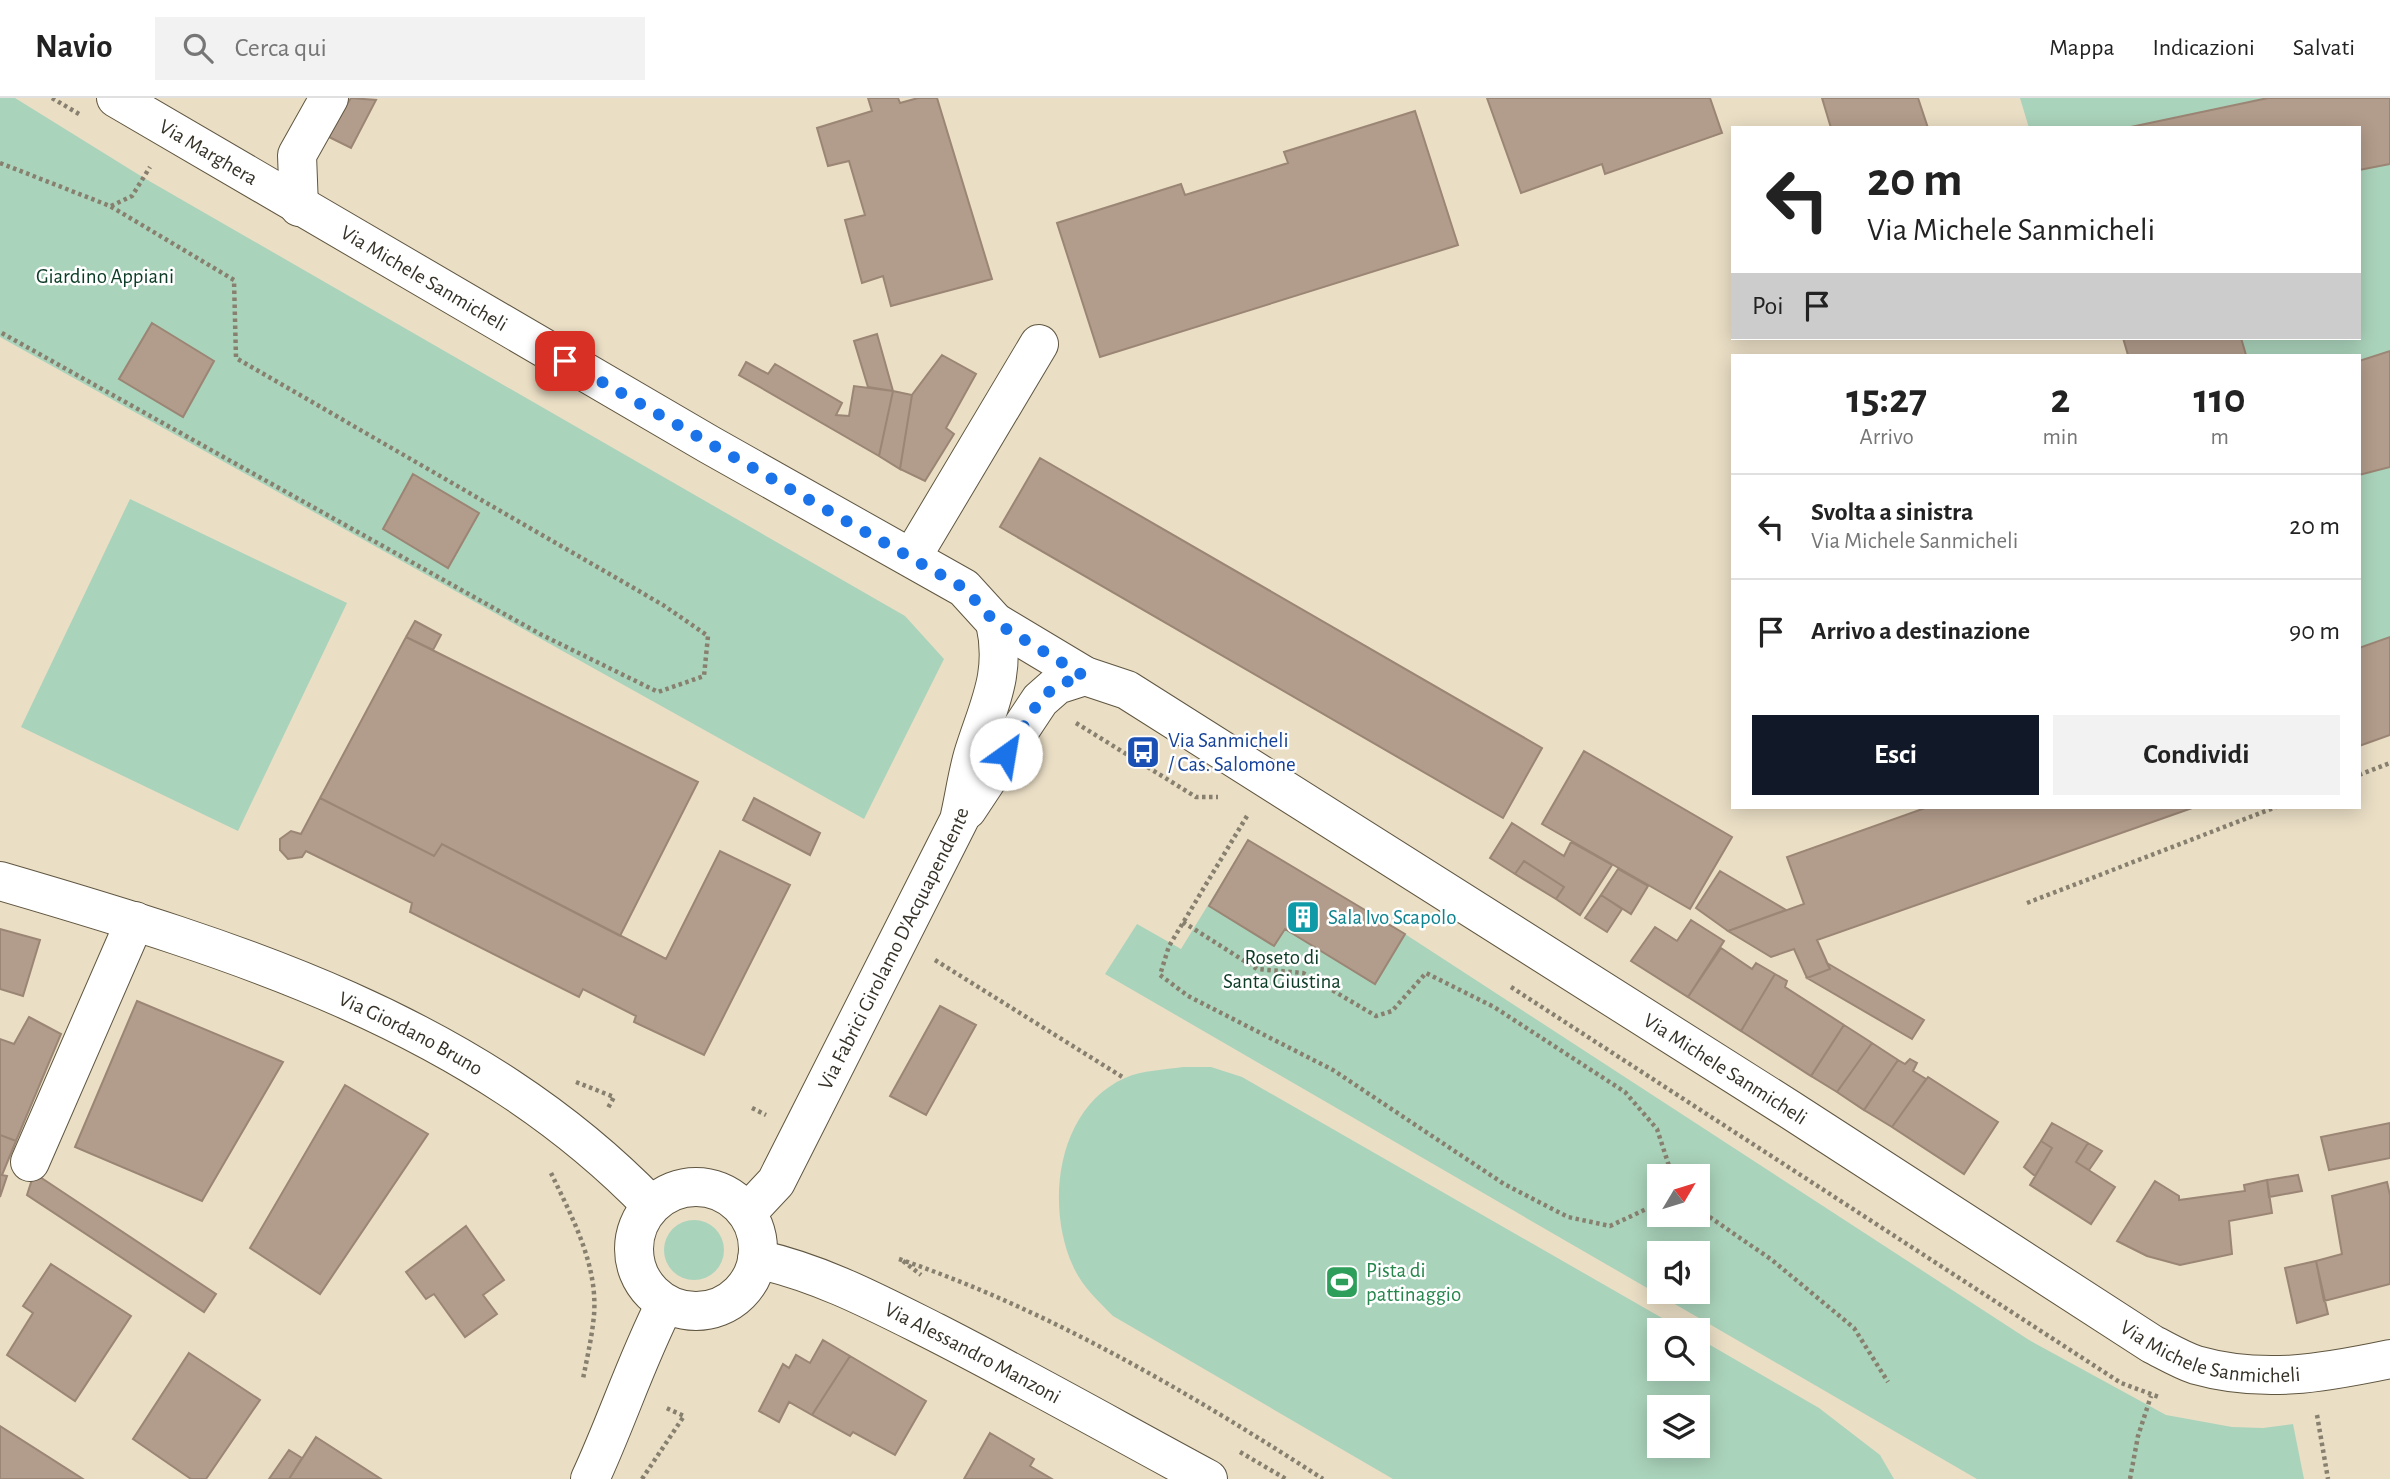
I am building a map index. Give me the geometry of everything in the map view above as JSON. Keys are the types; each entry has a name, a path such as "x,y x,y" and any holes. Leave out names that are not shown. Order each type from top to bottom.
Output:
{"street":[{"name":"Via Marghera","path":"116,98 299,207"},
{"path":"299,207 298,155 329,98"},
{"name":"Via Michele Sanmicheli","path":"299,207 710,445 964,588 995,622 1084,676 1127,690 1789,1109 2152,1344 2193,1364 2238,1374 2309,1375 2390,1359"},
{"path":"912,557 1039,344"},
{"name":"Via Fabrici Girolamo D'Acquapendente","path":"747,1213 776,1182 960,820 972,758 999,673 1001,649 995,622"},
{"path":"960,820 1040,700 1057,685 1084,676"},
{"name":"Via Giordano Bruno","path":"0,881 135,920 245,957 356,1003 473,1062 532,1101 586,1143 651,1205"},
{"path":"30,1162 135,920"},
{"path":"701,1187 719,1191 747,1213 758,1242 757,1259 746,1286 723,1305 704,1311 684,1311 665,1304 650,1292 639,1276 634,1258 634,1238 640,1220 651,1205 682,1188 701,1187"},
{"name":"Via Alessandro Manzoni","path":"757,1259 796,1267 877,1303 1027,1379 1187,1474"},
{"path":"590,1479 610,1436 636,1364 665,1304"}],"path":[{"path":"0,163 110,206 234,280 236,358 663,605 708,636 704,677 657,692 542,635 0,332"},
{"path":"110,206 132,197 150,167"},
{"path":"2361,774 2390,763"},
{"path":"1270,780 1169,946 1160,975 1188,996 1333,1070 1504,1184 1568,1217 1610,1226 1647,1209"},
{"path":"2027,902 2271,809"},
{"path":"1183,922 1257,969 1303,973 1376,1016 1392,1011 1426,973 1494,1007 1625,1092 1657,1129 1669,1164"},
{"path":"928,956 1124,1079"},
{"path":"1742,1139 2121,1383 2151,1395 2171,1398"},
{"path":"550,1170 584,1245 591,1278 594,1314 583,1383"},
{"path":"1710,1217 1772,1260 1854,1328 1888,1382"},
{"path":"899,1259 969,1283 1056,1326 1188,1395 1323,1479"},
{"path":"2130,1479 2138,1436 2151,1395"},
{"path":"2317,1415 2328,1479"},
{"path":"642,1479 684,1416"}],"green space":[{"name":"Giardino Appiani","path":"0,98 15,98 144,178 905,616 944,659 864,819 0,337"},
{"path":"2020,98 2268,98 2135,126 2028,126"},
{"path":"2390,164 2390,351 2361,360 2361,354 2246,354 2242,340 2361,340 2361,170"},
{"path":"2390,467 2390,637 2361,647 2361,474"},
{"path":"130,499 347,603 238,831 21,727"},
{"name":"Roseto di Santa Giustina","path":"1248,840 1405,934 2029,1340 2166,1415 2232,1427 2263,1428 2293,1424 2304,1479 1977,1479 1710,1324 1710,1318 1699,1318 1675,1304 1710,1304 1710,1241 1647,1241 1647,1288 1105,974 1137,924 1181,949"},
{"name":"Pista di pattinaggio","path":"1183,1067 1211,1067 1242,1077 1662,1318 1647,1318 1647,1381 1710,1381 1710,1345 1819,1408 1880,1455 1894,1479 1393,1479 1113,1316 1076,1273 1064,1242 1059,1188 1063,1160 1071,1135 1084,1111 1102,1092 1125,1078"},
{"path":"688,1220 700,1220 719,1233 724,1250 722,1262 711,1275 700,1280 688,1280 669,1267 664,1256 664,1244 677,1225"}],"building":[{"path":"351,98 376,100 351,148 327,136"},
{"path":"868,98 898,98 900,103 918,98 937,98 992,279 891,306 883,276 862,283 845,220 865,215 849,161 828,166 817,128 872,111"},
{"path":"1487,98 1710,98 1722,133 1605,174 1602,164 1521,193"},
{"path":"1822,98 1918,98 1927,126 1830,126"},
{"path":"2268,98 2390,98 2390,164 2361,170 2361,126 2135,126"},
{"path":"1415,111 1458,245 1100,357 1057,223 1181,184 1185,195 1288,163 1284,152"},
{"path":"152,323 214,361 183,417 119,379"},
{"path":"877,334 893,391 868,387 854,341"},
{"path":"2124,340 2242,340 2246,354 2128,354"},
{"path":"2390,351 2390,467 2361,474 2361,360"},
{"path":"942,355 976,374 946,428 954,434 925,481 900,469 912,395"},
{"path":"746,362 768,374 775,364 842,403 836,415 849,416 854,386 893,391 879,456 739,375"},
{"path":"893,391 912,395 900,469 879,456"},
{"path":"1040,458 1542,748 1503,818 1000,527"},
{"path":"413,474 479,513 448,568 383,529"},
{"path":"415,621 441,635 433,650 406,637"},
{"path":"406,637 698,782 620,936 442,844 434,856 320,798"},
{"path":"2390,637 2390,735 2361,745 2361,647"},
{"path":"1584,751 1732,837 1690,909 1542,824"},
{"path":"320,798 434,856 442,844 666,959 720,851 790,885 704,1055 634,1022 636,1016 583,989 579,997 410,912 412,903 306,851 302,857 288,859 280,850 280,839 291,831 301,834"},
{"path":"754,798 820,833 810,855 743,820"},
{"path":"1922,809 2189,809 1817,940 1830,969 1807,978 1794,949 1771,957 1728,931 1804,904 1787,857"},
{"path":"1512,823 1564,856 1571,842 1612,865 1580,915 1556,899 1564,887 1524,861 1515,874 1490,858"},
{"name":"Sala Ivo Scapolo","path":"1248,840 1405,934 1375,984 1285,929 1274,946 1209,906"},
{"path":"1524,861 1564,887 1556,899 1515,874"},
{"path":"1618,869 1648,886 1631,914 1601,895"},
{"path":"1720,871 1786,910 1728,931 1696,908"},
{"path":"1601,895 1622,909 1607,932 1585,918"},
{"path":"1691,920 1724,941 1688,997 1631,961 1655,927 1677,941"},
{"path":"0,929 40,940 23,996 0,989"},
{"path":"1721,948 1752,969 1756,963 1775,974 1741,1031 1688,997"},
{"path":"1827,963 1924,1020 1912,1039 1807,978 1830,969"},
{"path":"1775,974 1787,981 1785,987 1844,1025 1811,1076 1741,1031"},
{"path":"137,1001 283,1062 202,1201 75,1147"},
{"path":"940,1006 976,1025 926,1115 890,1096"},
{"path":"29,1017 61,1034 16,1141 0,1135 0,1039 14,1044"},
{"path":"1844,1025 1872,1043 1837,1092 1811,1076"},
{"path":"1872,1043 1898,1060 1864,1110 1837,1092"},
{"path":"1910,1059 1917,1063 1913,1071 1926,1079 1892,1127 1864,1110 1898,1060 1905,1064"},
{"path":"1928,1077 1998,1122 1964,1174 1892,1127"},
{"path":"345,1085 428,1134 320,1294 250,1248"},
{"path":"2052,1123 2088,1143 2076,1162 2115,1187 2091,1224 2030,1185 2052,1148 2041,1141"},
{"path":"2390,1123 2390,1158 2329,1170 2321,1137"},
{"path":"0,1135 16,1141 2,1175 7,1176 0,1197"},
{"path":"2041,1141 2052,1148 2035,1176 2024,1167"},
{"path":"2088,1143 2102,1151 2089,1170 2076,1162"},
{"path":"34,1173 216,1294 204,1312 27,1195"},
{"path":"2298,1175 2302,1191 2269,1197 2267,1180"},
{"path":"2267,1180 2272,1213 2229,1221 2232,1254 2180,1265 2147,1256 2117,1241 2155,1181 2179,1196 2179,1200 2245,1191 2244,1185"},
{"path":"2387,1182 2390,1195 2390,1284 2324,1301 2316,1261 2342,1254 2332,1196"},
{"path":"466,1226 504,1280 483,1295 497,1314 465,1337 434,1294 426,1299 406,1272"},
{"path":"2316,1261 2328,1314 2297,1323 2285,1268"},
{"path":"51,1264 131,1316 75,1401 7,1355 33,1313 23,1306"},
{"path":"823,1340 850,1356 812,1415 789,1402 779,1422 759,1411 783,1364 789,1368 796,1355 810,1363"},
{"path":"189,1353 260,1400 206,1479 191,1479 133,1439"},
{"path":"850,1356 926,1401 895,1455 853,1432 850,1436 812,1415"},
{"path":"0,1426 83,1479 0,1479"},
{"path":"990,1433 1034,1459 1030,1466 1052,1479 964,1479"},
{"path":"316,1437 381,1479 289,1479"},
{"path":"289,1450 302,1458 289,1479 269,1479"}],"place":[{"name":"Via Sanmicheli / Cas. Salomone","path":"1143,752"},
{"name":"Sala Ivo Scapolo","path":"1303,917"},
{"name":"Pista di pattinaggio","path":"1342,1282"}],"route":[{"path":"565,361 964,588 995,622 1084,676 1057,685 1040,700 1006,754"}]}
